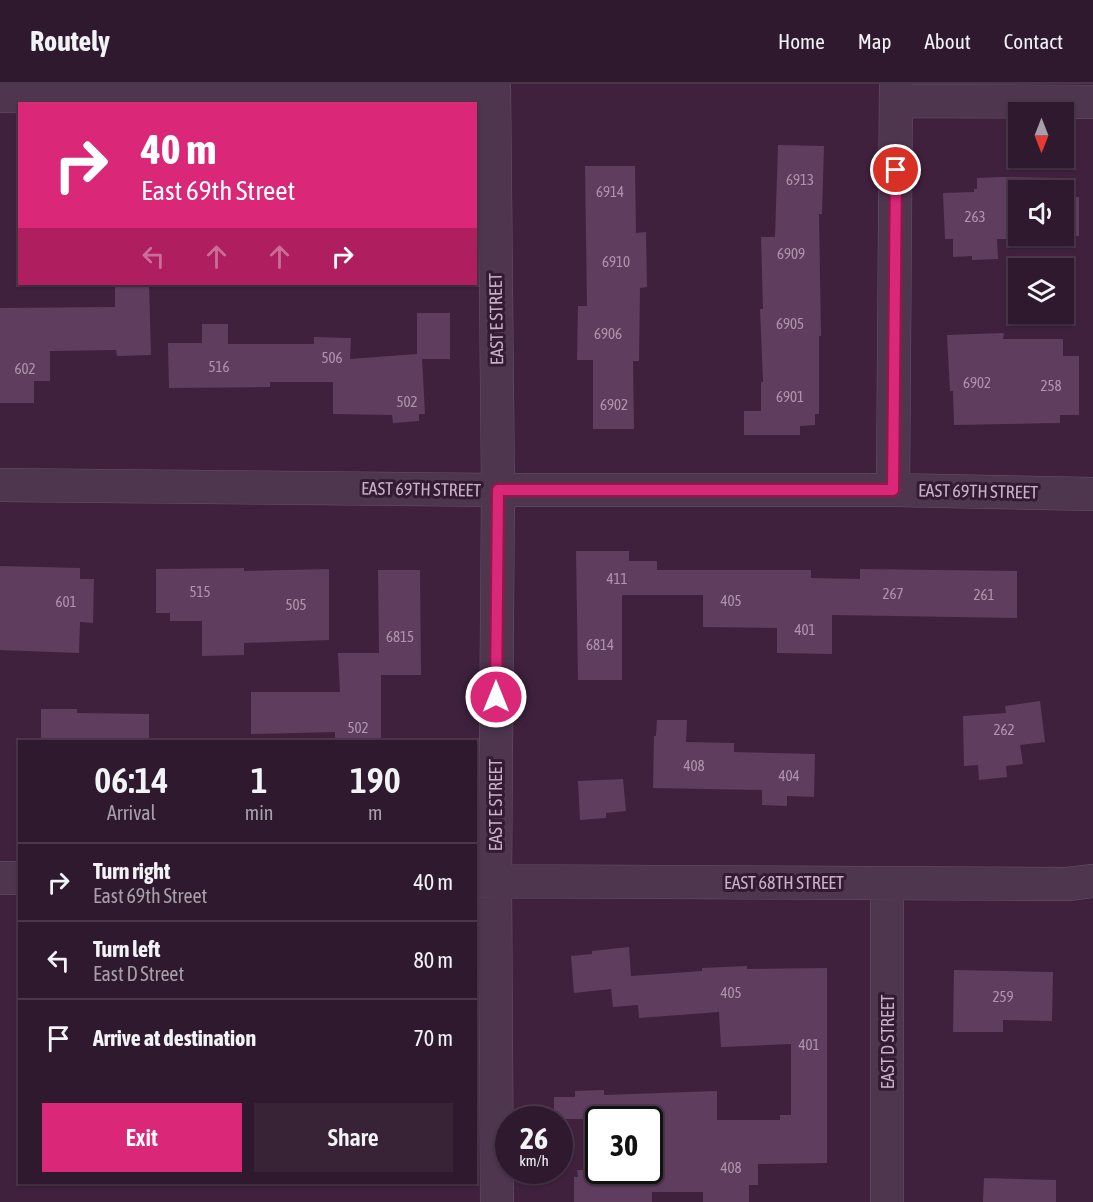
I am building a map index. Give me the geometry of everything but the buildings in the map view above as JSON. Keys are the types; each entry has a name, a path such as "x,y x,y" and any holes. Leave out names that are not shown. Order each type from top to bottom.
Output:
{"street":[{"path":"0,96 494,92"},
{"name":"EAST E STREET","path":"494,92 498,490 485,881 497,1202"},
{"path":"893,490 896,93 1093,102"},
{"name":"EAST 69TH STREET","path":"0,485 498,490 893,490 1093,494"},
{"path":"0,878 18,878"},
{"name":"EAST 68TH STREET","path":"485,881 1068,884 1093,881"},
{"name":"EAST D STREET","path":"887,883 887,1202"}],"route":[{"path":"496,697 498,490 893,490 896,170"}]}
